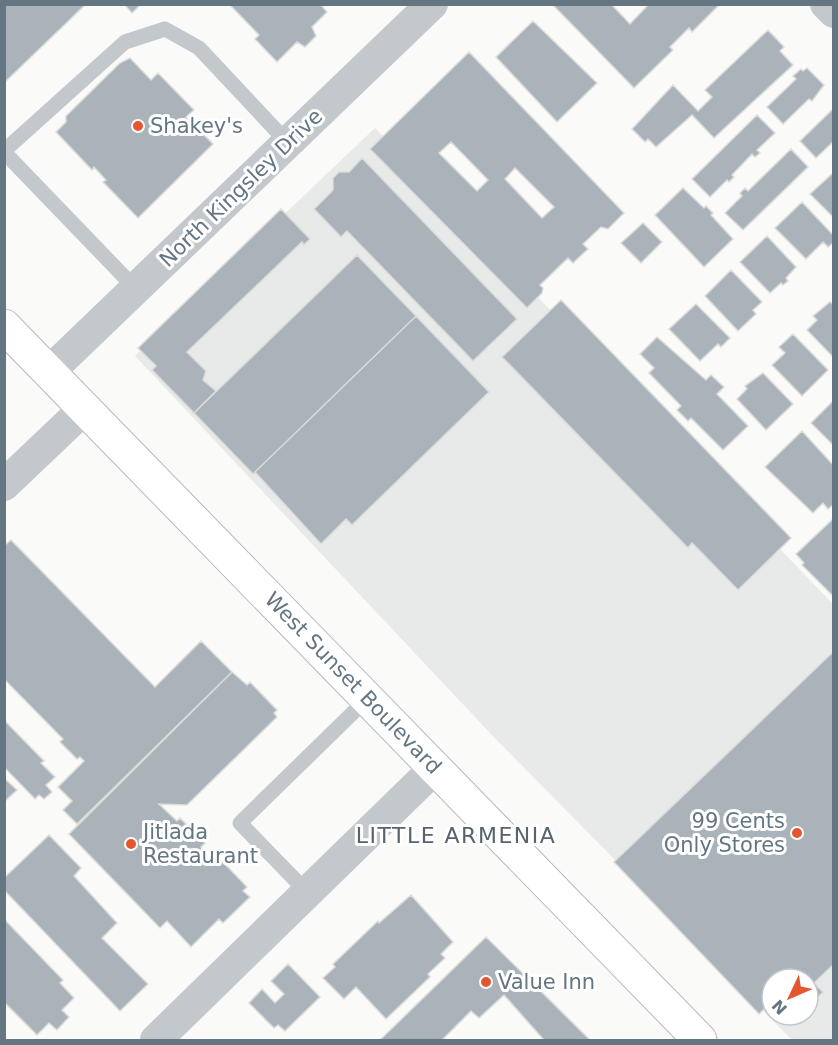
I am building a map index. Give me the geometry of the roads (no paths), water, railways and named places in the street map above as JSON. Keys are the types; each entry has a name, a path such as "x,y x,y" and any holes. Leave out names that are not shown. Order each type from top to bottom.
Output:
{"main road":[{"name":"West Sunset Boulevard","path":"4,326 700,1041"}],"street":[{"name":"North Kingsley Drive","path":"50,371 432,4"},
{"path":"826,4 834,12"},
{"path":"4,485 85,408"},
{"path":"156,1041 435,768"}],"lane":[{"path":"136,289 4,152 125,42 165,29 199,48 288,143"},
{"path":"307,892 240,823 368,698"}],"place":[{"name":"Shakey's","path":"138,126"},
{"name":"99 Cents Only Stores","path":"797,833"},
{"name":"Jitlada Restaurant","path":"131,844"},
{"name":"Value Inn","path":"486,982"}],"district":[{"name":"LITTLE ARMENIA","path":"456,835"}]}
